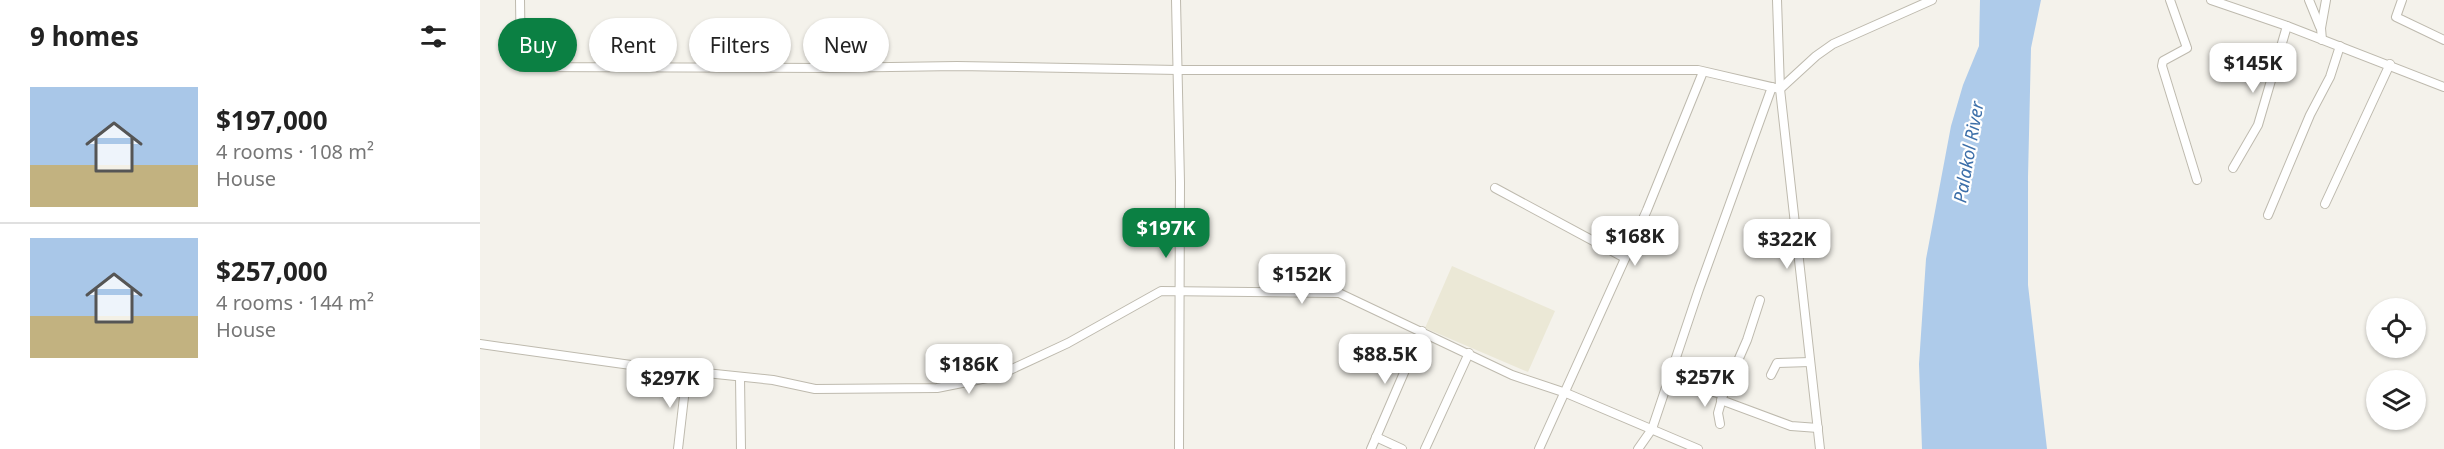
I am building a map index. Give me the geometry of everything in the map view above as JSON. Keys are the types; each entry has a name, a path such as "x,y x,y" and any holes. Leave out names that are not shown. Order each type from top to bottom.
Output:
{"street":[{"path":"520,0 521,67 980,66 1178,70 1703,72 1776,88"},
{"path":"1176,0 1180,182 1179,449"},
{"path":"1777,0 1776,88 1820,449"},
{"path":"1638,449 1652,429 1750,143 1776,88 1833,44 1932,0"},
{"path":"2170,0 2187,48 2163,61 2162,66 2197,180"},
{"path":"2211,0 2390,64 2444,87"},
{"path":"2309,0 2321,28"},
{"path":"2322,40 2321,28 2326,0"},
{"path":"2402,0 2396,17 2444,40"},
{"path":"2233,168 2258,125 2287,26"},
{"path":"2268,215 2310,115 2330,77 2340,46"},
{"path":"2325,204 2390,64"},
{"path":"1539,449 1647,210 1703,72"},
{"path":"1495,188 1625,258"},
{"path":"480,344 773,380 815,389 937,387 997,376 1068,343 1161,291 1339,293 1512,375 1566,393 1698,449"},
{"path":"1720,424 1718,413 1722,397 1747,340 1760,300"},
{"path":"1371,449 1422,331"},
{"path":"1425,449 1469,353"},
{"path":"1675,360 1693,386 1791,426 1818,428"},
{"path":"1771,375 1777,363 1810,362"},
{"path":"678,449 687,371"},
{"path":"741,377 741,449"},
{"path":"1376,437 1402,449"}],"shaded area":[{"path":"1452,266 1555,311 1528,372 1425,328"}],"water":[{"name":"Palakol River","path":"1980,0 2041,0 2031,48 2028,285 2047,449 1922,449 1919,364 1926,259 1951,126 1963,85 1979,46"}]}
